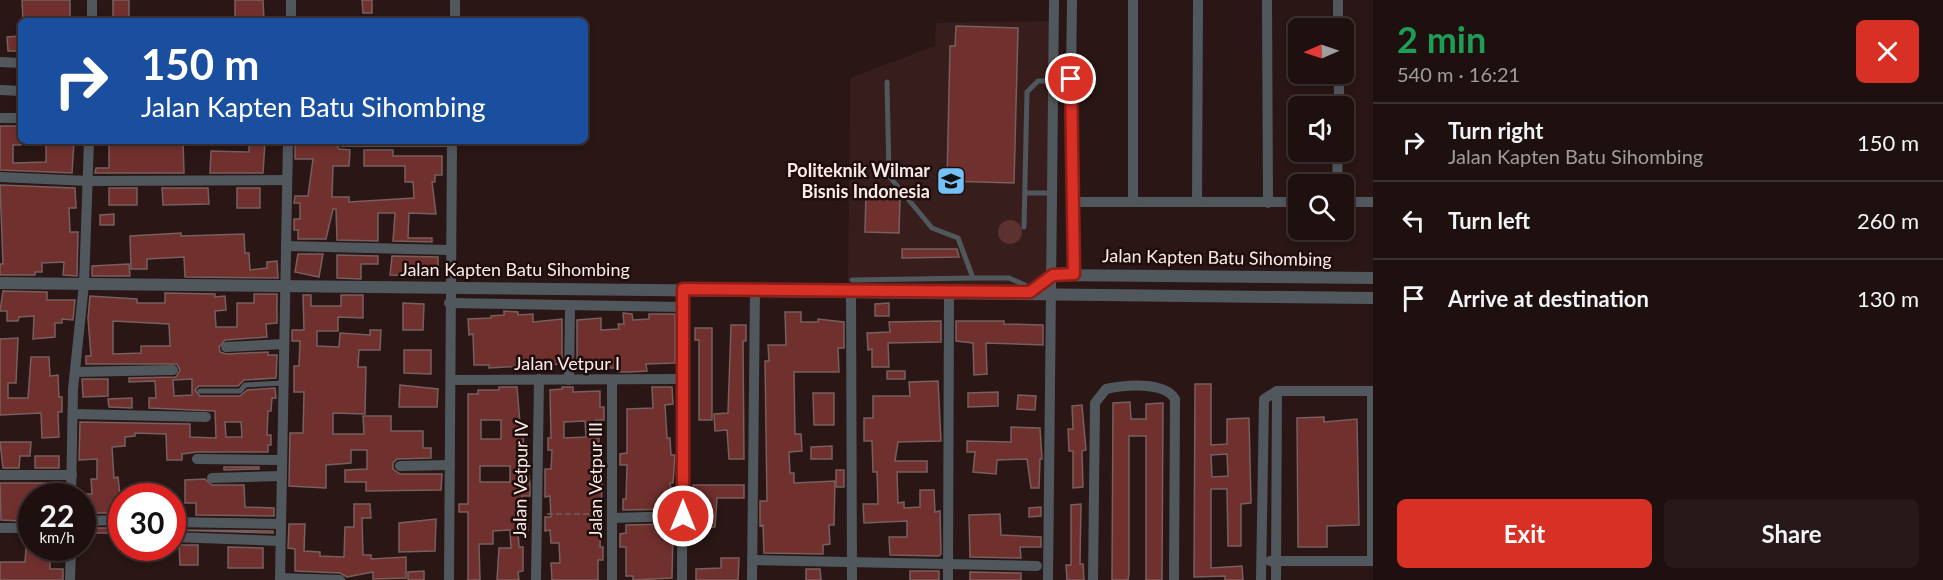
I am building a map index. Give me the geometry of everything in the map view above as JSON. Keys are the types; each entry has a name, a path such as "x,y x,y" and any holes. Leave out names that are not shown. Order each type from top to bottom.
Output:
{"street":[{"path":"92,0 92,18"},
{"path":"291,0 291,18"},
{"path":"454,18 455,0"},
{"path":"1048,580 1053,275 1054,0"},
{"path":"1072,0 1074,274"},
{"path":"1133,0 1133,202"},
{"path":"1197,202 1198,0"},
{"path":"1267,0 1269,203"},
{"path":"1338,0 1338,18"},
{"path":"0,62 18,63"},
{"path":"0,90 18,91"},
{"path":"0,117 18,118"},
{"path":"72,483 75,372 84,284 89,144"},
{"path":"288,144 280,579 340,580"},
{"path":"449,580 451,381 449,287 452,144"},
{"path":"0,177 88,181 287,180"},
{"path":"1072,202 1288,202"},
{"path":"1354,202 1373,202"},
{"path":"286,246 450,250"},
{"path":"1027,292 1053,275"},
{"name":"Jalan Kapten Batu Sihombing","path":"1053,275 1373,278"},
{"name":"Jalan Kapten Batu Sihombing","path":"0,283 755,290 852,285 949,292 1373,298"},
{"path":"852,285 852,580"},
{"path":"682,580 683,289"},
{"path":"752,580 755,290"},
{"path":"948,580 949,292"},
{"path":"449,303 682,307"},
{"path":"569,380 570,306"},
{"path":"226,347 284,344"},
{"path":"75,372 173,370"},
{"name":"Jalan Vetpur I","path":"451,381 683,379"},
{"name":"Jalan Vetpur IV","path":"536,580 539,380"},
{"name":"Jalan Vetpur III","path":"612,381 612,580"},
{"path":"1093,580 1095,403 1106,389 1145,387 1166,389 1174,399 1174,580"},
{"path":"1276,580 1277,391"},
{"path":"1261,561 1372,561 1372,391 1277,391 1266,396 1262,404 1261,561 1261,580"},
{"path":"73,414 206,417"},
{"path":"197,459 281,460"},
{"path":"400,466 450,465"},
{"path":"0,475 72,475"},
{"path":"212,478 281,476"},
{"path":"612,516 683,516"},
{"path":"186,522 281,524"},
{"path":"0,528 18,528"},
{"path":"186,538 280,541"},
{"path":"752,560 948,566 1037,566"},
{"path":"70,561 70,580"}],"lane":[{"path":"1024,227 1029,87 1038,81 1054,81"},
{"path":"887,82 889,176 932,228 958,238 973,278"},
{"path":"1026,193 1053,193"},
{"path":"852,285 973,278 1016,279 1025,285 1027,292"},
{"path":"200,391 240,391 245,385 283,383"}],"path":[{"path":"537,514 612,516"}],"shaded area":[{"name":"Politeknik Wilmar Bisnis Indonesia","path":"1055,21 1051,284 848,284 850,78 935,46 936,23"},
{"path":"1010,220 1019,223 1022,232 1019,241 1010,244 1001,241 998,232 1001,223"}],"building":[{"path":"22,0 70,0 70,17 23,18"},
{"path":"113,0 129,0 129,18 113,18"},
{"path":"235,0 263,0 264,18 235,18"},
{"path":"362,0 372,0 372,13 363,13"},
{"path":"956,26 1018,28 1014,183 947,181 950,46 955,46"},
{"path":"18,36 18,51 8,51 7,37"},
{"path":"0,126 18,126 18,144 21,145 13,145 13,163 46,162 46,144 74,144 72,173 0,170"},
{"path":"109,144 183,144 184,173 95,173 96,168 109,168"},
{"path":"249,144 265,144 263,173 210,173 211,151 249,152"},
{"path":"295,144 336,144 339,149 350,150 349,166 333,166 332,197 349,197 349,202 414,198 413,182 405,182 405,166 364,166 364,150 393,150 393,156 442,156 442,175 435,175 435,182 432,182 436,214 409,213 408,238 432,238 432,242 393,241 395,213 378,213 378,241 337,240 336,209 333,209 326,239 298,239 298,230 294,230 294,219 300,219 300,203 294,203 295,196 308,196 313,159 295,159"},
{"path":"0,185 75,188 76,208 69,208 70,232 78,232 77,276 63,275 64,262 42,263 42,272 35,272 35,275 0,275 0,264 3,264"},
{"path":"109,188 137,188 137,205 109,205"},
{"path":"162,188 208,188 209,204 163,205"},
{"path":"237,188 260,188 260,208 237,208"},
{"path":"866,192 896,193 900,198 899,233 865,232"},
{"path":"114,214 114,225 100,225 100,215"},
{"path":"181,233 181,236 244,234 245,253 249,253 250,270 267,268 267,262 277,261 278,278 185,277 184,257 147,259 147,269 131,269 130,236"},
{"path":"902,249 957,249 959,257 902,258"},
{"path":"298,254 323,254 319,277 295,272"},
{"path":"337,255 378,256 378,264 361,264 361,279 337,278"},
{"path":"392,256 438,257 438,276 390,275"},
{"path":"129,264 130,276 92,276 92,266"},
{"path":"3,291 47,292 47,300 75,300 73,320 62,319 62,323 55,323 55,337 33,339 34,316 19,317 18,321 7,321 7,311 0,311"},
{"path":"165,293 225,296 226,310 215,311 216,327 237,327 237,303 254,303 254,294 277,294 277,323 266,324 267,337 225,340 219,347 220,352 226,354 268,352 268,355 277,355 276,378 244,380 238,386 199,386 195,390 200,396 240,396 247,390 275,388 276,398 272,398 271,411 268,411 267,435 271,435 271,445 268,445 268,452 197,452 182,454 182,460 167,460 166,434 135,433 135,436 125,437 125,446 112,447 114,478 118,477 119,483 108,483 108,513 96,513 96,483 91,483 91,479 97,479 97,459 79,460 80,422 190,424 190,437 216,438 215,411 149,408 149,398 156,398 155,381 129,382 129,378 176,377 180,370 177,364 86,364 86,356 91,356 88,318 90,296 137,299 137,303 165,303","holes":["113,321 169,324 170,346 141,346 141,353 113,354","192,379 192,395 174,396 173,380","225,422 241,422 242,437 226,437"]},
{"path":"303,295 311,295 311,306 341,306 341,295 363,295 363,318 338,317 338,331 317,331 317,346 339,347 340,333 370,335 370,330 381,330 380,350 359,350 358,367 366,367 365,414 333,413 333,434 364,434 363,416 391,416 391,431 423,431 423,448 431,448 431,458 397,459 393,463 393,469 400,474 442,474 441,490 366,491 366,482 345,482 345,470 367,469 367,450 351,450 351,463 326,465 326,488 289,486 290,433 303,433 304,392 294,392 294,366 299,366 300,341 292,341 292,330 304,330"},
{"path":"403,303 424,304 423,330 403,330"},
{"path":"889,303 889,316 875,316 875,304"},
{"path":"504,311 518,312 518,315 533,314 533,322 562,319 562,364 489,368 489,365 474,365 473,334 469,335 468,319 491,318 491,316 504,315"},
{"path":"785,312 801,312 801,322 818,322 818,319 844,322 844,348 838,348 839,372 794,372 795,434 801,434 802,451 789,452 790,473 794,473 794,483 835,481 834,525 829,525 830,544 823,545 823,554 764,553 763,525 760,526 760,501 767,501 765,361 769,361 768,345 786,345"},
{"path":"623,313 632,314 633,320 649,319 649,314 675,314 675,363 646,364 647,371 631,372 618,372 618,368 604,368 604,366 577,367 577,320 601,318 601,330 619,329 618,324 624,324"},
{"path":"941,321 941,342 888,343 889,367 872,367 872,349 868,350 867,333 890,332 889,322"},
{"path":"956,321 1004,321 1004,324 1043,325 1043,345 986,343 987,374 974,375 973,343 956,341"},
{"path":"731,325 746,325 746,341 743,341 744,459 729,459 727,430 715,431 714,414 728,413"},
{"path":"695,328 712,328 712,420 699,420 699,340 695,340"},
{"path":"18,338 16,383 8,383 8,398 28,398 31,357 49,357 50,376 58,375 59,397 62,397 62,412 58,412 59,437 42,438 41,413 0,415 0,339"},
{"path":"404,350 431,350 431,374 404,373"},
{"path":"887,371 905,371 905,379 887,379"},
{"path":"82,379 108,379 108,396 83,397"},
{"path":"938,381 941,441 898,442 895,461 927,461 927,472 897,472 898,503 904,502 904,508 920,507 920,490 934,490 935,512 940,511 941,554 939,556 890,555 889,537 907,537 907,521 864,523 863,504 878,504 877,472 873,472 872,441 864,441 864,418 873,418 873,396 910,396 909,382"},
{"path":"1195,384 1211,384 1211,445 1227,444 1227,419 1249,418 1251,503 1241,504 1241,546 1228,546 1227,489 1211,489 1211,568 1242,566 1243,580 1225,580 1225,576 1194,577","holes":["1227,454 1228,476 1212,477 1211,455"]},
{"path":"400,385 438,389 437,407 399,407"},
{"path":"499,387 517,387 520,423 524,423 523,450 519,451 519,468 522,468 523,476 529,476 530,496 522,496 522,516 527,516 528,530 518,530 519,547 523,547 523,571 518,572 519,580 497,580 499,548 511,548 510,530 493,531 493,544 479,544 480,580 468,580 468,512 459,512 459,504 468,504 468,394 478,394 478,390 499,390","holes":["481,420 501,420 501,439 481,439","480,466 510,466 510,482 480,482"]},
{"path":"562,387 573,387 573,392 600,391 600,407 604,407 604,420 596,420 597,438 599,438 599,483 602,483 600,547 603,547 603,560 598,560 598,580 552,580 551,563 560,563 559,543 551,543 550,530 545,531 545,517 551,517 550,496 545,497 545,469 551,469 552,450 548,450 548,438 551,438 550,390 562,389","holes":["585,421 586,437 564,438 564,422"]},
{"path":"652,387 672,387 673,404 665,405 667,438 670,438 671,455 675,455 673,483 670,483 674,509 623,510 623,499 626,499 627,465 620,465 620,454 627,453 627,409 653,408"},
{"path":"998,392 998,406 968,407 968,393"},
{"path":"813,393 834,393 834,425 814,425"},
{"path":"1018,395 1036,396 1035,410 1017,409"},
{"path":"132,398 132,408 109,407 108,399"},
{"path":"1130,402 1131,419 1146,419 1146,404 1163,403 1162,580 1146,580 1146,436 1129,436 1129,573 1128,580 1112,580 1113,403"},
{"path":"1082,405 1086,450 1082,451 1083,487 1073,488 1073,451 1069,451 1068,429 1073,429 1072,406"},
{"path":"1324,417 1324,422 1357,419 1359,525 1327,526 1327,547 1298,547 1297,418"},
{"path":"1011,427 1040,428 1042,459 1040,459 1039,488 1031,488 1027,459 997,460 996,474 973,472 975,452 967,452 967,441 1011,442"},
{"path":"0,442 31,442 30,456 20,456 19,468 3,468"},
{"path":"832,446 832,459 811,459 811,447"},
{"path":"35,456 59,456 59,468 35,468"},
{"path":"224,467 259,467 259,469 224,470"},
{"path":"836,470 844,470 844,487 836,487"},
{"path":"205,479 212,485 244,485 245,507 274,508 274,516 196,515 196,503 186,503 185,480"},
{"path":"0,483 18,483 18,521 1,520"},
{"path":"693,485 744,485 744,498 717,498 715,527 697,527"},
{"path":"354,504 370,504 371,518 362,518 363,555 371,555 371,559 406,557 406,578 373,579 373,572 347,577 340,573 295,571 295,549 288,548 289,524 305,524 304,551 320,552 320,556 344,557 345,527 354,527"},
{"path":"1081,504 1080,564 1083,564 1084,580 1067,580 1066,565 1071,565 1071,505"},
{"path":"1041,507 1041,516 1029,517 1029,508"},
{"path":"1000,514 1001,535 1041,537 1041,547 1020,547 1021,558 970,557 969,515"},
{"path":"436,519 435,551 399,552 399,523"},
{"path":"670,524 670,531 673,531 672,578 633,580 633,576 626,576 626,547 620,547 620,534 626,533 626,525"},
{"path":"96,528 108,528 108,533 96,533"},
{"path":"186,530 186,530 273,531 273,533"},
{"path":"186,545 198,545 198,565 180,565 180,561 186,561"},
{"path":"228,547 263,548 263,568 228,568"},
{"path":"721,558 739,558 738,580 696,580 696,569 721,568"},
{"path":"50,561 50,569 63,569 63,580 0,580 0,562"},
{"path":"806,569 820,569 821,580 806,580"},
{"path":"424,571 424,580 408,580 408,572"},
{"path":"910,571 939,571 939,580 910,580"},
{"path":"970,572 1021,573 1021,580 970,580"}],"place":[{"name":"Politeknik Wilmar Bisnis Indonesia","path":"951,181"}],"route":[{"path":"683,516 683,289 1030,292 1053,275 1074,274 1070,148 1071,79"}]}
